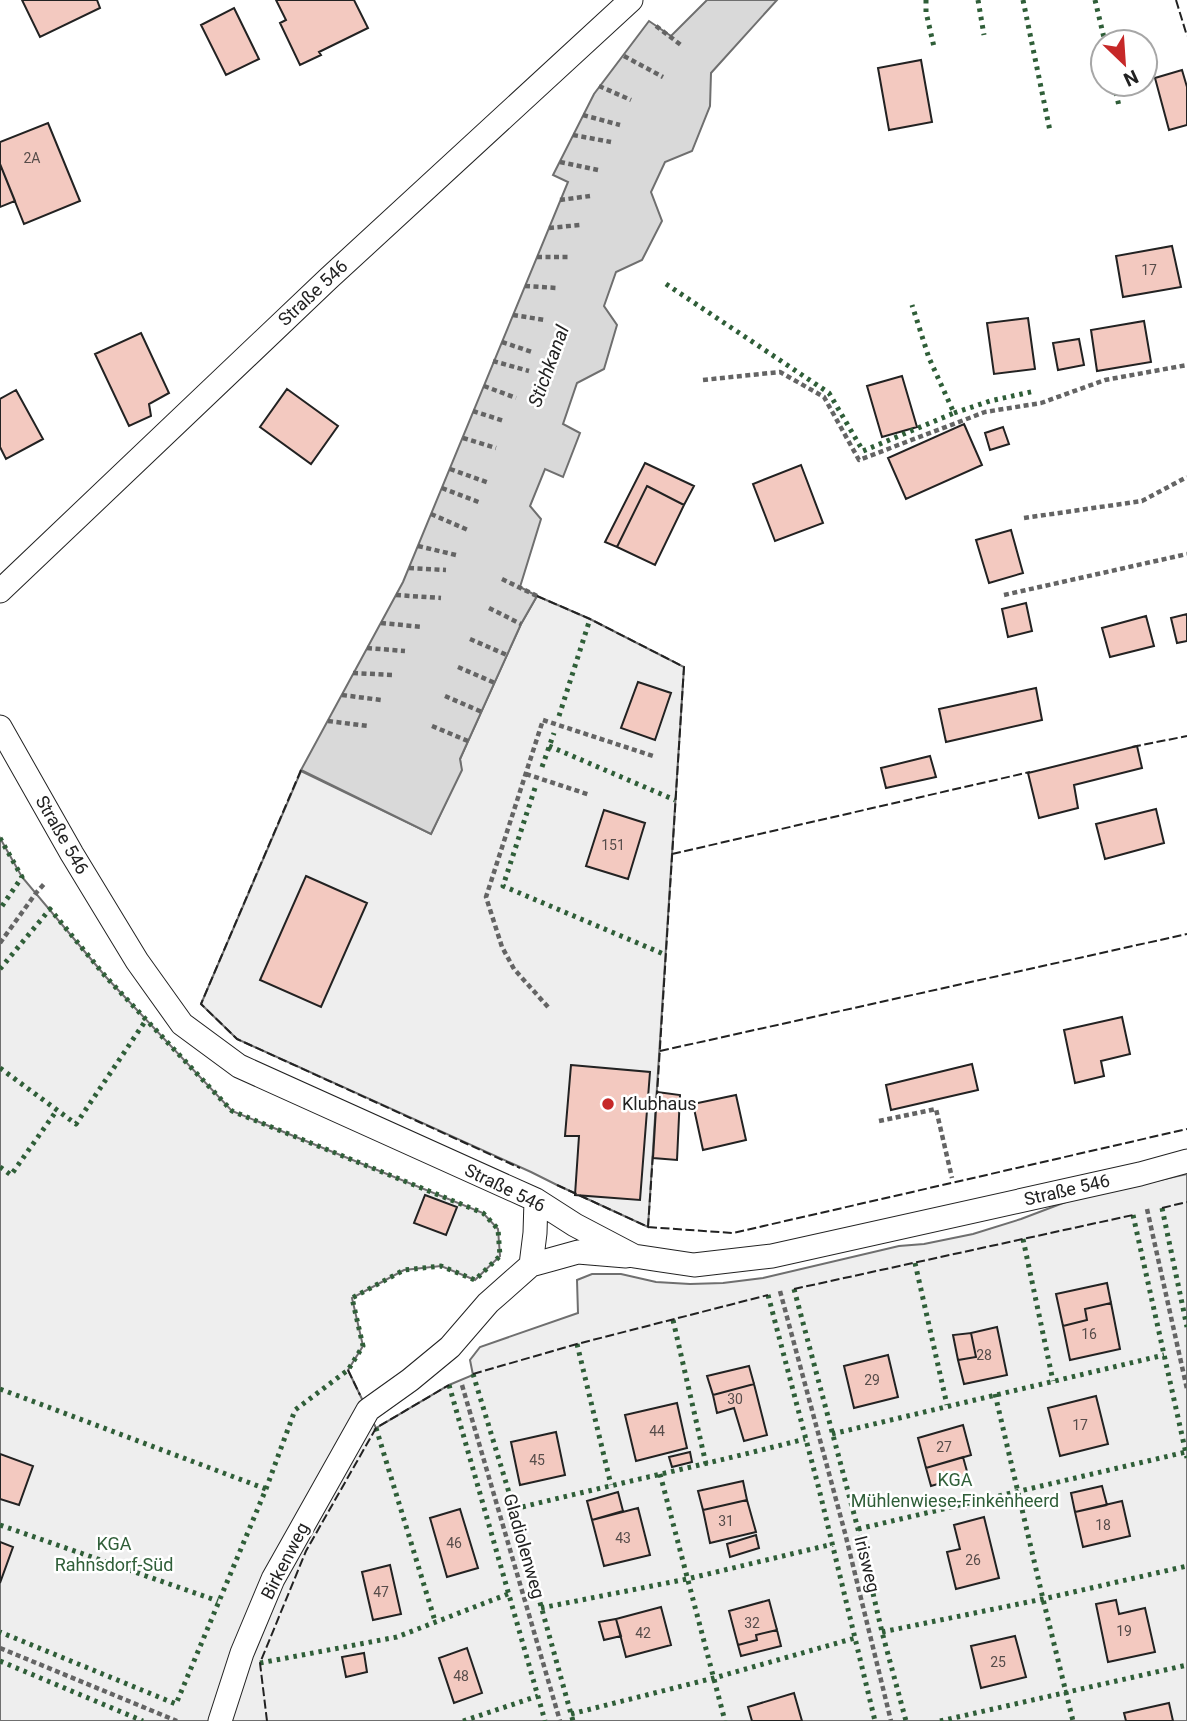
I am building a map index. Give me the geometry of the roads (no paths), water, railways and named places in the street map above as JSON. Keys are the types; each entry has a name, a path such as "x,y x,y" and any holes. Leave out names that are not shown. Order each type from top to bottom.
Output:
{"lane":[{"name":"Straße 546","path":"0,591 328,279 631,0"},
{"name":"Straße 546","path":"0,727 137,961 182,1024 239,1066 536,1200 575,1225 634,1256 694,1265 772,1256 1140,1174 1187,1161"},
{"path":"536,1200 531,1265 579,1252 634,1256"},
{"name":"Birkenweg","path":"220,1721 242,1653 273,1579 368,1410 450,1347 488,1303 531,1265"}],"water":[{"name":"Stichkanal","path":"707,0 777,0 711,73 710,106 692,151 665,162 651,192 662,221 642,260 616,272 604,306 617,325 604,369 577,383 563,424 580,433 563,477 545,469 530,506 541,519 520,587 537,596 521,624 460,759 462,770 431,834 301,770 403,582 568,182 553,175 594,94 649,21 671,36"}],"place":[{"name":"Klubhaus","path":"608,1104"}],"park label":[{"name":"KGA Mühlenwiese-Finkenheerd","path":"955,1490"},
{"name":"KGA Rahnsdorf-Süd","path":"114,1554"}]}
